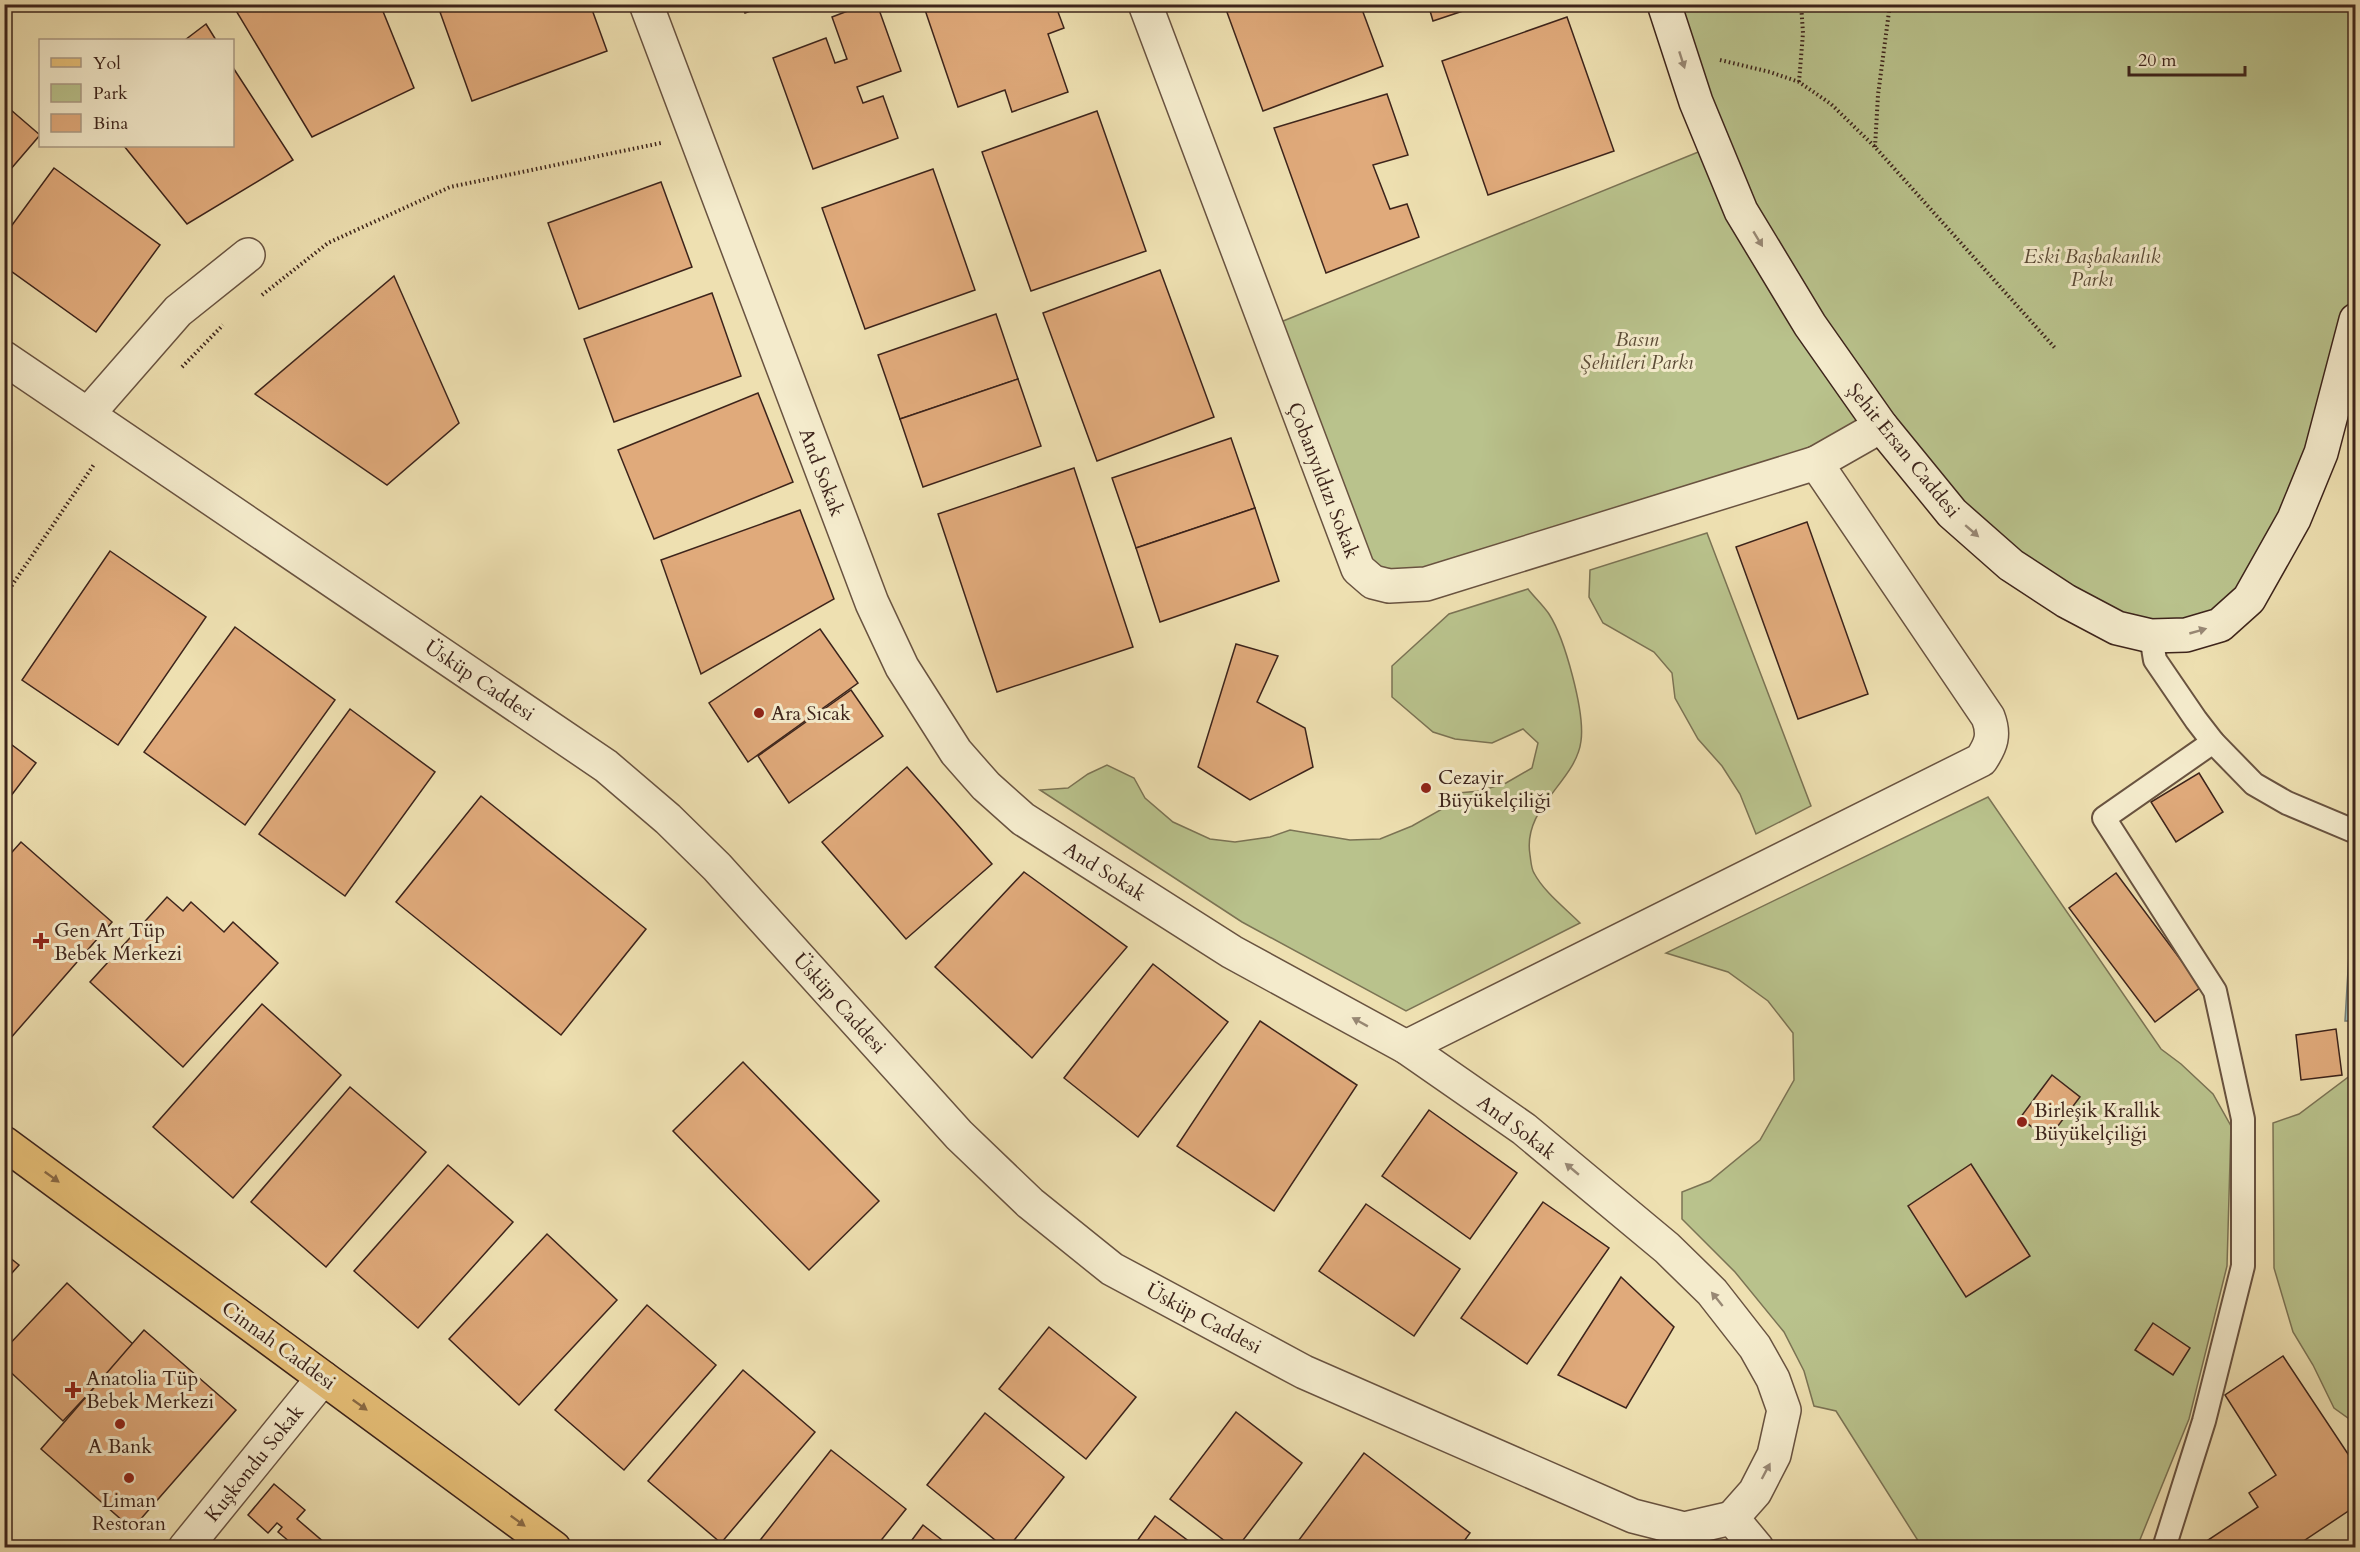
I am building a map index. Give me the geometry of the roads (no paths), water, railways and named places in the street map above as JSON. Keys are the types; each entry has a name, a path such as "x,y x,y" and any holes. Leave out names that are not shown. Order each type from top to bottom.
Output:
{"main road":[{"name":"Cinnah Caddesi","path":"4,1143 554,1548"}],"street":[{"name":"And Sokak","path":"646,4 694,136 873,603 902,667 956,752 986,786 1023,819 1232,952 1406,1047 1524,1129 1667,1248 1712,1292 1755,1347 1773,1379 1784,1410 1774,1455 1755,1491 1732,1518"},
{"name":"Çobanyıldızı Sokak","path":"1145,4 1358,569 1373,582 1389,586 1426,584 1816,463 1881,426"},
{"name":"Şehit Ersan Caddesi","path":"1664,4 1696,102 1741,212 1810,326 1881,426 1952,513 2012,565 2066,601 2117,628 2151,636 2186,635 2220,626 2249,599 2294,519 2321,453 2355,320"},
{"path":"88,414 178,311 248,255"},
{"name":"Üsküp Caddesi","path":"4,358 606,766 668,819 717,867 958,1135 1030,1203 1112,1269 1304,1372 1633,1516 1684,1529 1732,1518"},
{"path":"1406,1047 1981,760 1992,738 1988,717 1816,463"},
{"name":"Kuşkondu Sokak","path":"185,1548 322,1378"},
{"path":"1732,1518 1757,1548"}],"lane":[{"path":"2151,636 2155,660 2213,742 2254,784 2287,803 2355,832"},
{"path":"2163,1548 2204,1421 2243,1266 2243,1119 2215,991 2104,818 2213,742"}],"water":[{"path":"2349,954 2355,955 2355,1021 2345,1021"}],"place":[{"name":"Ara Sıcak","path":"759,713"},
{"name":"Cezayir Büyükelçiliği","path":"1426,788"},
{"name":"Gen Art Tüp Bebek Merkezi","path":"41,941"},
{"name":"Birleşik Krallık Büyükelçiliği","path":"2022,1122"},
{"name":"Anatolia Tüp Bebek Merkezi","path":"73,1390"},
{"name":"A Bank","path":"120,1424"},
{"name":"Liman Restoran","path":"129,1478"}],"park label":[{"name":"Eski Başbakanlık Parkı","path":"2092,268"},
{"name":"Basın Şehitleri Parkı","path":"1637,350"}]}
